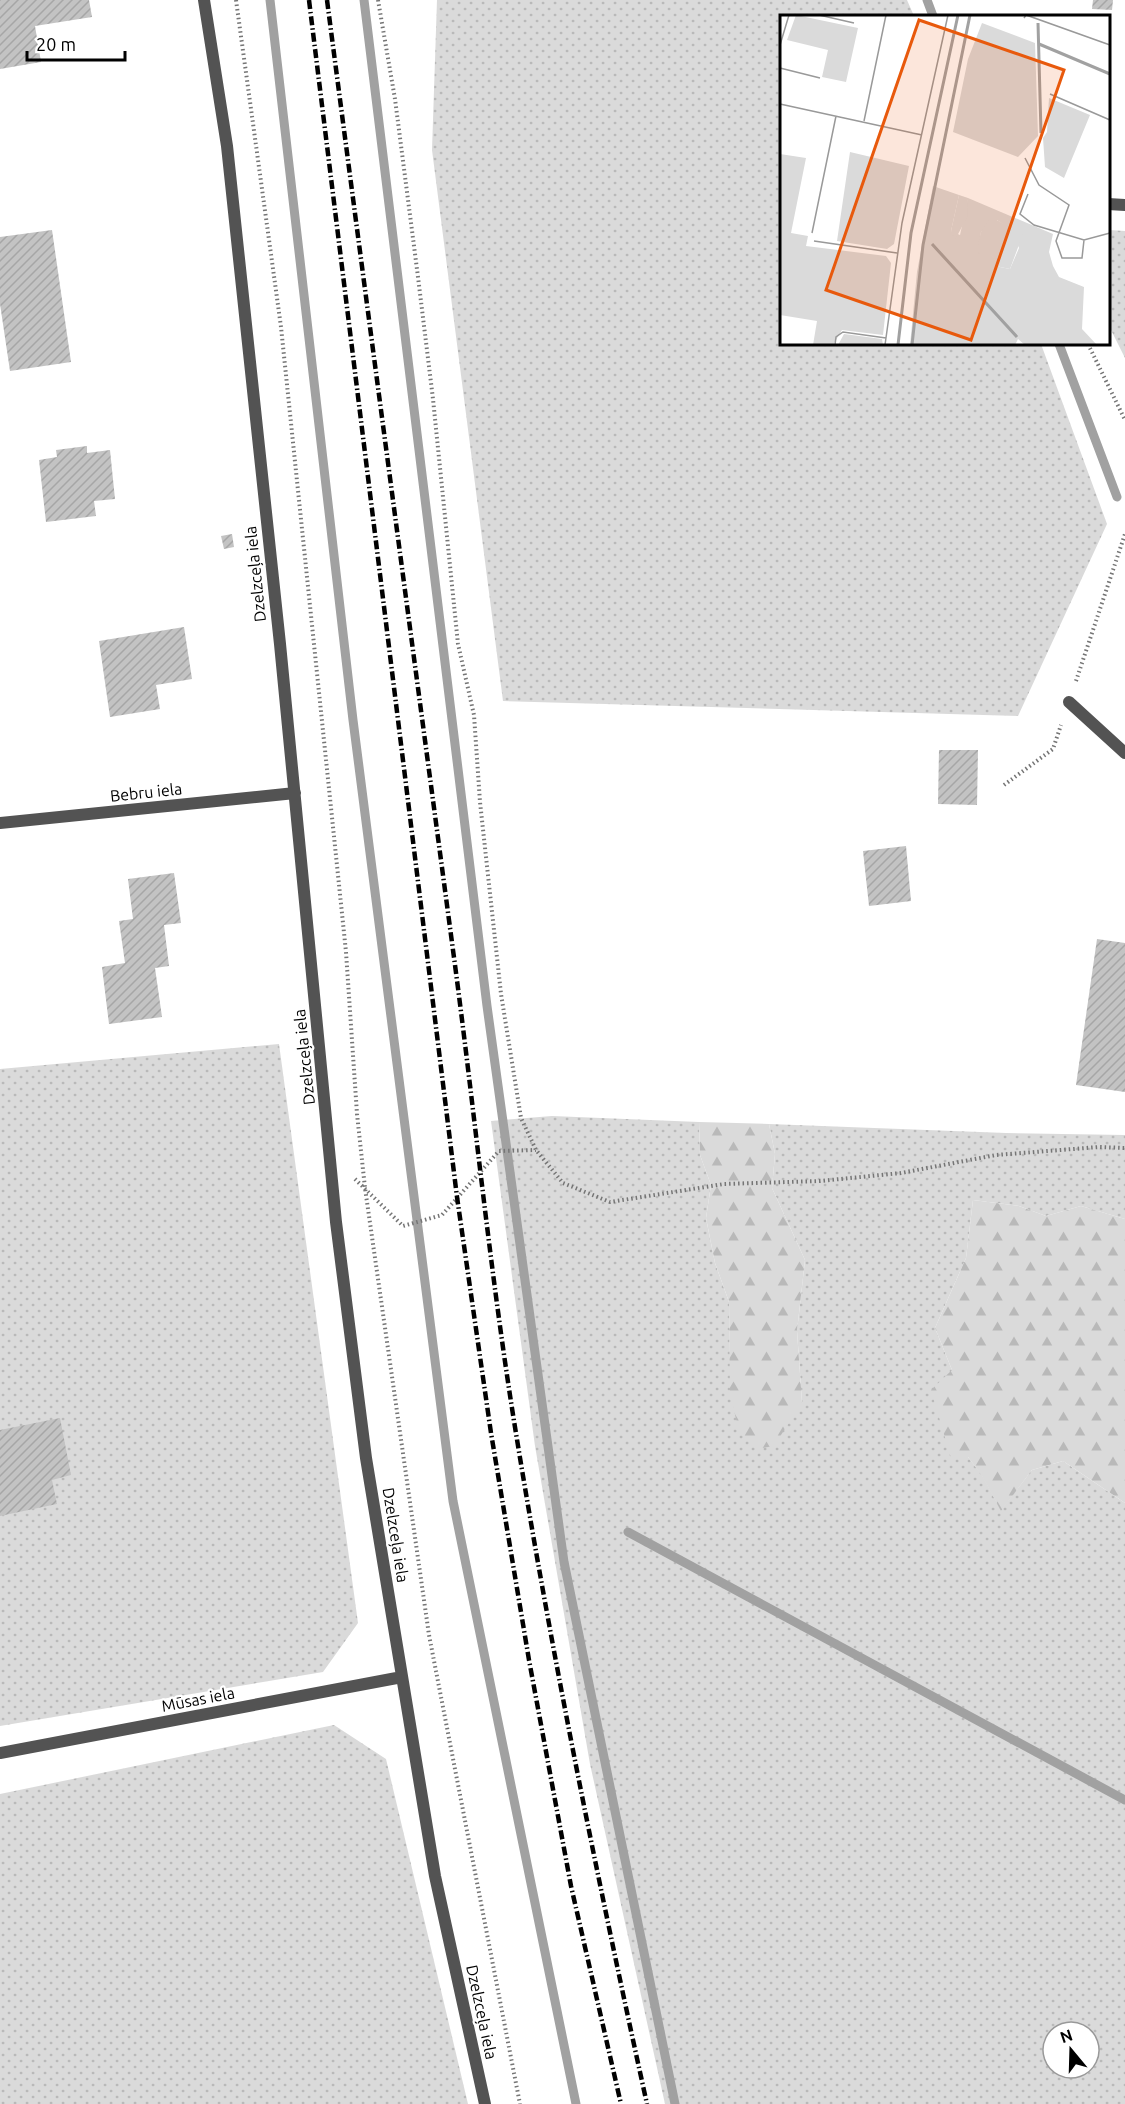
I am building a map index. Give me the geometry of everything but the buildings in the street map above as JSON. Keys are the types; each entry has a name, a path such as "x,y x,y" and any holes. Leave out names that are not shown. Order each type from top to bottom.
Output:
{"street":[{"name":"Dzelzceļa iela","path":"204,0 227,146 295,793 331,1167 366,1458 435,1876 485,2104"},
{"path":"1110,204 1125,205"},
{"path":"1069,702 1125,753"},
{"name":"Bebru iela","path":"0,823 295,793"},
{"name":"Mūsas iela","path":"0,1753 402,1677"}],"path":[{"path":"236,0 281,327 346,952 357,1114 365,1188 429,1635 520,2104"},
{"path":"378,0 396,109 418,277 458,644 474,715 480,802 501,994 521,1118 536,1150 563,1183 610,1202 724,1184 820,1181 901,1173 996,1155 1099,1147 1125,1148"},
{"path":"1088,345 1125,420"},
{"path":"1004,785 1053,748 1125,534"},
{"path":"331,1167 345,1168 404,1226 442,1215 499,1151 536,1150"}],"green space":[{"path":"437,0 907,0 914,15 780,15 780,345 1041,345 1107,524 1018,716 503,701 432,150"},
{"path":"1110,230 1125,231 1125,358 1110,328"},
{"path":"279,1044 358,1623 323,1672 0,1726 0,1069"},
{"path":"552,1116 699,1122 700,1155 711,1185 706,1218 715,1263 729,1302 730,1358 802,1402 797,1331 805,1260 772,1188 775,1154 769,1124 1125,1135 1125,1219 1081,1206 1046,1216 1019,1206 973,1200 966,1258 935,1328 952,1370 968,1457 982,1475 1001,1510 1032,1470 1063,1461 1125,1503 1125,2104 665,2104 590,1764 535,1446 491,1121"},
{"path":"699,1122 769,1124 775,1154 772,1188 805,1260 797,1331 802,1402 774,1446 756,1449 739,1432 730,1393 729,1302 715,1263 706,1218 711,1185 700,1155"},
{"path":"973,1200 1019,1206 1046,1216 1081,1206 1125,1219 1125,1503 1063,1461 1032,1470 1001,1511 982,1476 968,1457 951,1458 931,1390 952,1370 935,1328 966,1258"},
{"path":"334,1725 386,1759 468,2104 0,2104 0,1794"}],"waterway":[{"path":"270,0 353,720 453,1501 576,2104"},
{"path":"364,0 487,1006 564,1562 675,2104"},
{"path":"927,0 933,15"},
{"path":"1059,345 1117,497"},
{"path":"628,1532 1125,1800"}],"railway":[{"path":"309,0 457,1197 491,1433 529,1660 571,1886 621,2104"},
{"path":"327,0 455,965 497,1307 514,1421 543,1593 576,1764 647,2104"}]}
